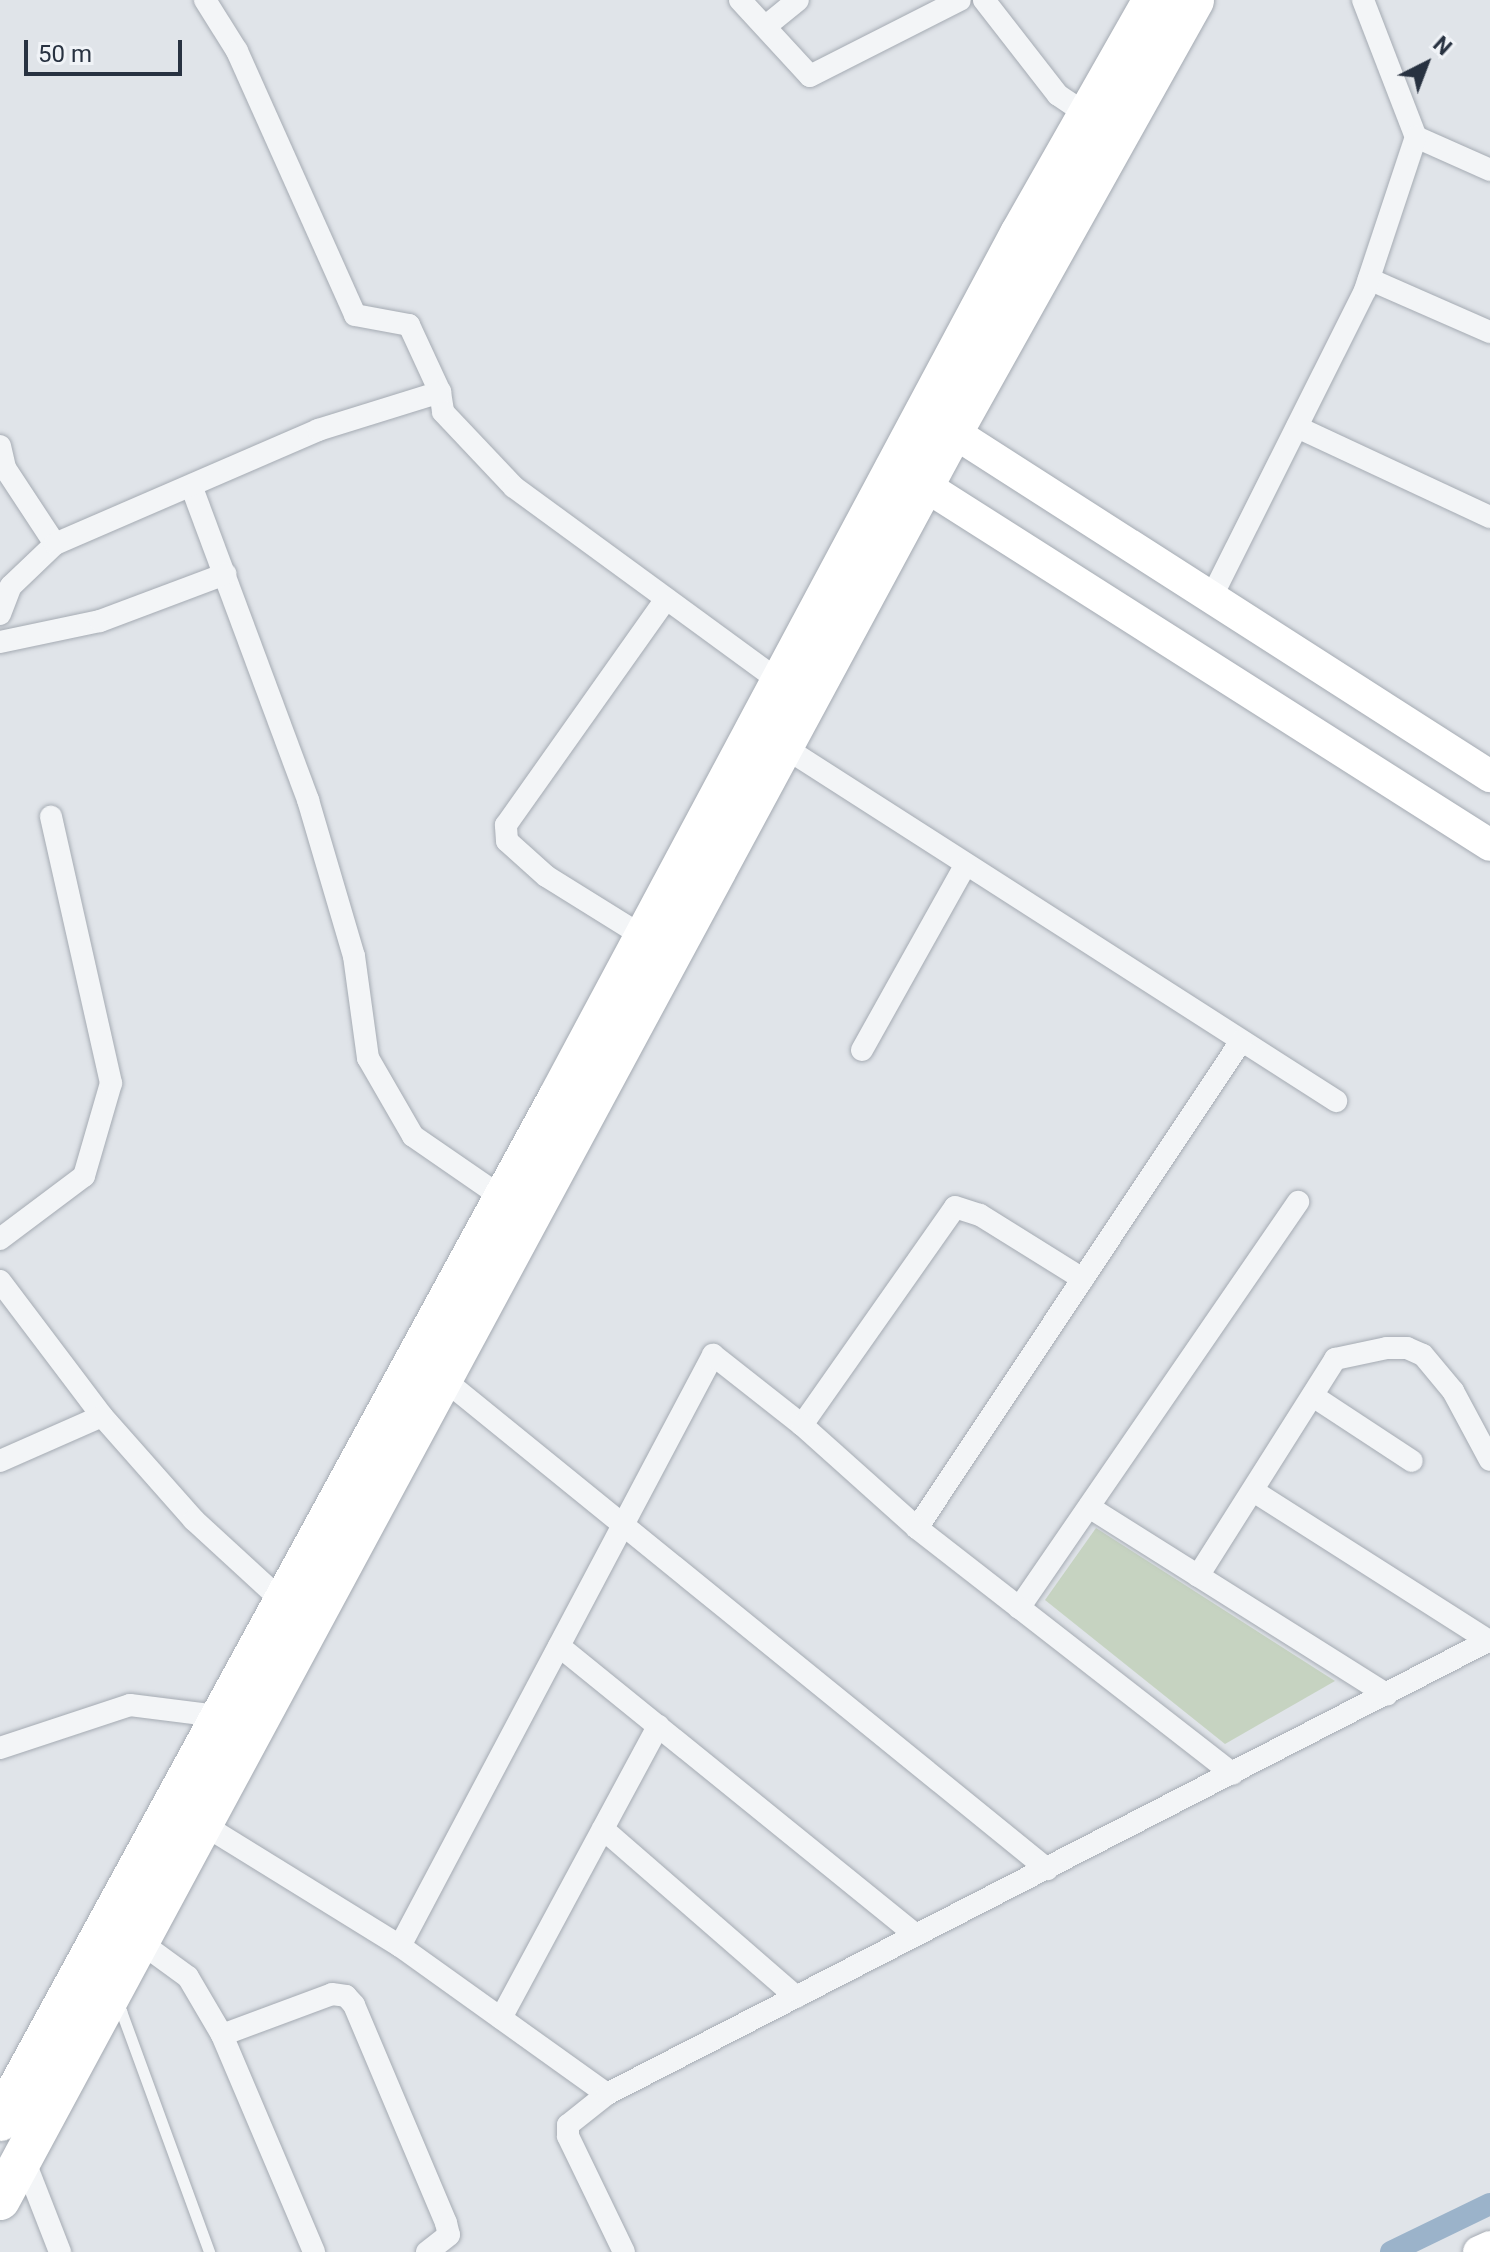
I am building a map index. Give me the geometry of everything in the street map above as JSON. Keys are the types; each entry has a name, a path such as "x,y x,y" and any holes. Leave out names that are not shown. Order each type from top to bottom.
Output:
{"highway":[{"path":"0,2200 204,1825 441,1377 784,747 910,476 1088,115 1153,0"},
{"path":"939,422 1194,0"},
{"path":"0,2121 780,682 910,476"}],"street":[{"path":"205,0 237,51 355,315 409,325 440,392 443,412 514,487 780,682"},
{"path":"740,0 810,76 960,0"},
{"path":"766,26 798,0"},
{"path":"984,0 1058,95 1088,115"},
{"path":"1212,596 1369,279 1416,137 1363,0"},
{"path":"1416,137 1490,170"},
{"path":"1369,279 1490,332"},
{"path":"0,614 11,586 55,544 192,488 318,430 440,392"},
{"path":"939,422 1490,776"},
{"path":"1297,427 1490,517"},
{"path":"0,446 3,469 55,544"},
{"path":"910,476 1490,845"},
{"path":"192,488 308,800 354,956 368,1058 413,1136 503,1198"},
{"path":"0,640 100,621 225,574"},
{"path":"644,937 546,876 507,841 506,825 666,599"},
{"path":"784,747 965,866 1336,1101"},
{"path":"0,1239 84,1176 111,1083 51,817"},
{"path":"862,1050 965,866"},
{"path":"917,1528 1241,1041"},
{"path":"1019,1608 1298,1202"},
{"path":"802,1425 955,1207 980,1215 1083,1279"},
{"path":"0,1281 102,1416 194,1520 282,1601"},
{"path":"1198,1576 1255,1492 1335,1359 1407,1348 1438,1370 1490,1460"},
{"path":"400,1946 713,1355 802,1425 917,1528 1233,1774"},
{"path":"441,1377 1047,1869"},
{"path":"1313,1396 1412,1461"},
{"path":"0,1461 102,1416"},
{"path":"624,2252 568,2136 568,2125 607,2094 1489,1641 1255,1492"},
{"path":"1089,1507 1387,1695"},
{"path":"559,1646 916,1935"},
{"path":"0,1748 130,1705 217,1716"},
{"path":"501,2018 658,1726"},
{"path":"204,1825 400,1946 607,2094"},
{"path":"603,1829 796,1997"},
{"path":"140,1942 188,1977 222,2035 314,2252"},
{"path":"222,2035 332,1994 346,1996 354,2005 446,2223 449,2235 427,2252"},
{"path":"23,2157 60,2252"},
{"path":"1479,2252 1490,2247"}],"lane":[{"path":"106,2004 121,2011 209,2252"}],"green space":[{"path":"1096,1528 1335,1681 1225,1744 1045,1600"}],"waterway":[{"path":"1391,2252 1490,2204"}]}
